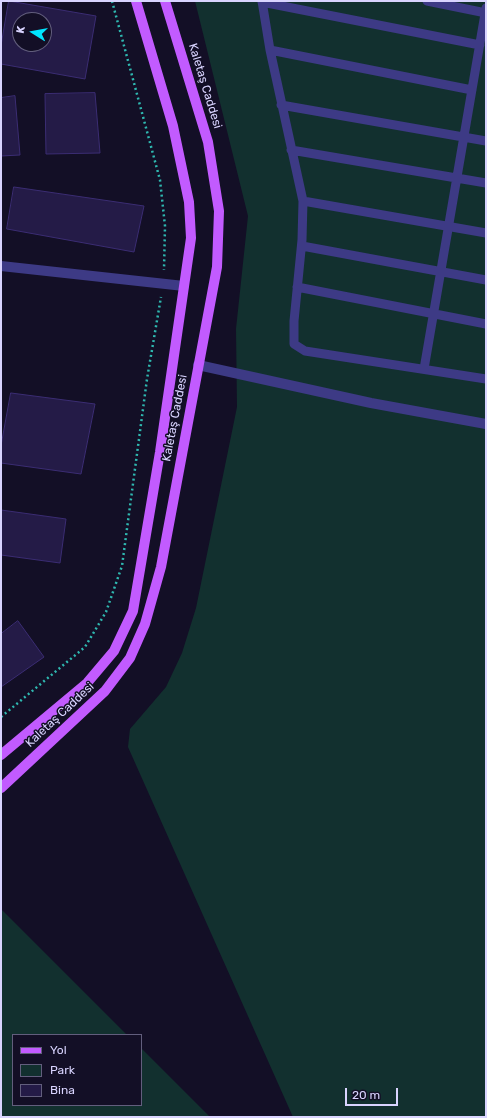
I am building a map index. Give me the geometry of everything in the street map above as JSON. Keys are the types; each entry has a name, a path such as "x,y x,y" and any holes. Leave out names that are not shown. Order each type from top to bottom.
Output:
{"main road":[{"name":"Kaletaş Caddesi","path":"1,755 88,683 114,652 133,611 160,452 191,238 189,202 173,126 136,1"},
{"name":"Kaletaş Caddesi","path":"1,788 106,691 130,658 145,624 160,567 216,267 219,210 208,142 165,1"}],"street":[{"path":"1,266 184,286"},
{"path":"198,365 371,403 486,424"}],"lane":[{"path":"480,45 262,1 270,50 303,201 302,246 294,321 294,344 305,351 486,379"},
{"path":"424,369 456,177 486,11 427,1"},
{"path":"270,50 472,90"},
{"path":"476,65 486,67"},
{"path":"282,105 486,141"},
{"path":"291,150 486,183"},
{"path":"303,201 486,233"},
{"path":"302,246 486,280"},
{"path":"297,287 486,324"}],"path":[{"path":"1,717 85,647 106,612 122,566 147,379 164,284 165,226 160,180 112,1"}],"green space":[{"path":"195,1 486,1 486,1117 293,1117 128,747 130,729 166,687 182,653 196,608 237,407 236,329 248,216"},
{"path":"1,909 126,1034 12,1034 12,1106 142,1106 142,1049 210,1117 1,1117"}],"building":[{"path":"9,1 96,16 85,79 1,64 1,46"},
{"path":"95,93 100,153 46,154 45,94"},
{"path":"15,96 20,155 1,156 1,98"},
{"path":"14,187 144,206 134,252 7,229"},
{"path":"11,393 95,404 81,474 1,463 1,446"},
{"path":"1,510 66,519 60,563 1,555"},
{"path":"18,621 44,657 1,687 1,634"}]}
